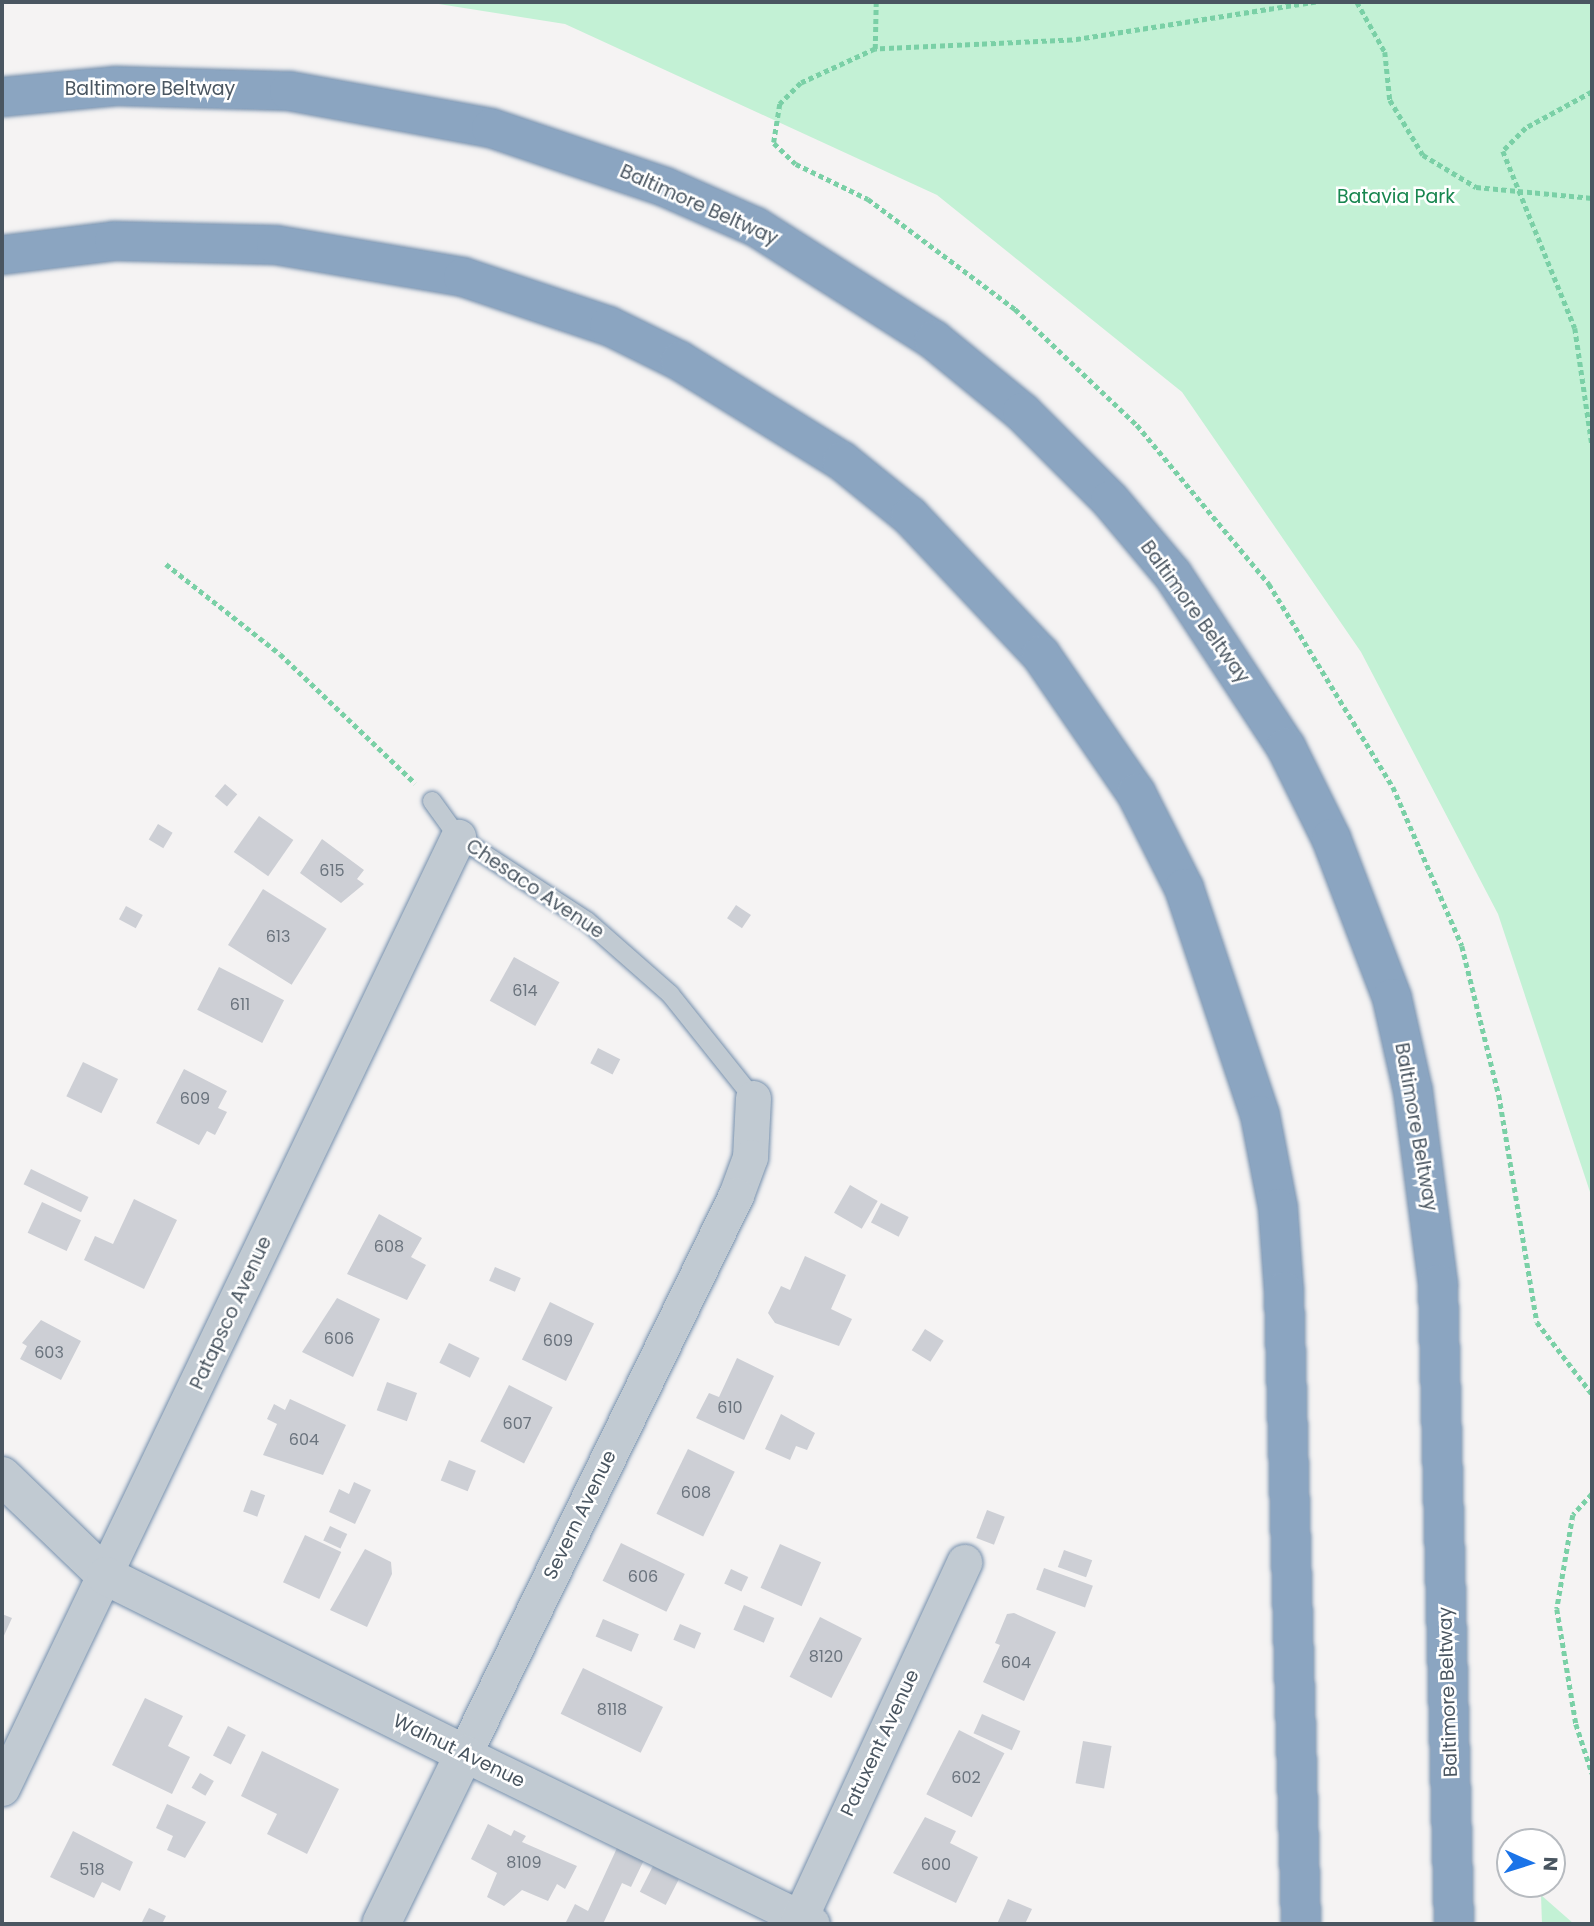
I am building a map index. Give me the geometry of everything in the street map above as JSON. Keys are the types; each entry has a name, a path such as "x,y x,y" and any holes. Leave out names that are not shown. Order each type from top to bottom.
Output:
{"highway":[{"name":"Baltimore Beltway","path":"2,97 116,86 289,92 491,128 665,187 768,234 934,340 1041,431 1173,575 1279,735 1331,838 1392,998 1413,1091 1438,1284 1454,1924"},
{"path":"2,255 114,240 276,245 463,277 609,326 680,361 842,461 910,516 1041,655 1136,793 1185,888 1260,1115 1278,1208 1284,1292 1301,1924"}],"street":[{"name":"Patapsco Avenue","path":"2,1788 106,1576 458,837"},
{"name":"Severn Avenue","path":"381,1924 736,1195 750,1157 753,1098"},
{"path":"2,1476 106,1576"},
{"name":"Patuxent Avenue","path":"803,1922 964,1562"},
{"name":"Walnut Avenue","path":"106,1576 803,1922"}],"lane":[{"name":"Chesaco Avenue","path":"432,801 458,837 587,920 670,994 753,1098"}],"path":[{"path":"874,49 876,2"},
{"path":"1316,2 1072,40 874,49 801,83 780,104 774,143 796,164 868,199 1015,309 1137,425 1269,583 1393,787 1462,946 1499,1095 1537,1322 1592,1394"},
{"path":"1357,2 1385,52 1390,100 1423,155 1476,187 1519,194 1592,198"},
{"path":"1592,92 1526,128 1503,151 1575,328 1592,444"},
{"path":"166,564 350,716 432,801"},
{"path":"1592,1494 1573,1515 1557,1609 1576,1724 1592,1773"}],"green space":[{"name":"Batavia Park","path":"426,2 1592,2 1592,1198 1498,914 1361,652 1182,392 937,195 565,24"},
{"path":"1541,1898 1574,1924 1542,1924"}],"building":[{"path":"225,784 237,794 227,807 215,796"},
{"path":"259,816 293,840 268,876 234,852"},
{"path":"158,824 173,833 163,848 149,839"},
{"path":"322,839 364,870 357,879 364,884 341,903 300,873"},
{"path":"263,889 327,929 292,985 228,945"},
{"path":"736,905 751,915 742,928 727,918"},
{"path":"126,906 143,915 136,928 119,919"},
{"path":"514,957 559,982 535,1026 490,1001"},
{"path":"219,967 284,1000 262,1043 197,1010"},
{"path":"598,1048 620,1059 613,1074 590,1063"},
{"path":"83,1062 118,1079 101,1113 66,1096"},
{"path":"184,1069 227,1091 218,1108 227,1112 215,1135 207,1131 199,1145 156,1123"},
{"path":"31,1169 89,1197 81,1212 24,1184"},
{"path":"850,1185 878,1201 862,1229 834,1213"},
{"path":"134,1199 177,1220 144,1289 84,1260 95,1236 113,1244"},
{"path":"42,1202 81,1220 67,1251 28,1233"},
{"path":"881,1203 909,1217 899,1237 871,1223"},
{"path":"379,1214 422,1238 411,1257 426,1265 407,1300 347,1274"},
{"path":"805,1256 846,1275 831,1309 852,1319 839,1346 775,1323 768,1313 781,1286 790,1290"},
{"path":"495,1267 521,1278 515,1292 489,1281"},
{"path":"337,1298 380,1319 353,1377 302,1352"},
{"path":"550,1302 594,1323 566,1381 522,1360"},
{"path":"41,1320 81,1341 61,1380 20,1359 27,1346 22,1343"},
{"path":"925,1329 944,1341 930,1362 912,1350"},
{"path":"449,1343 480,1358 470,1378 439,1363"},
{"path":"737,1358 774,1376 744,1440 696,1418 709,1393 719,1397"},
{"path":"387,1382 417,1393 407,1421 377,1410"},
{"path":"509,1385 553,1407 524,1463 480,1441"},
{"path":"290,1399 346,1425 323,1475 263,1455 277,1424 267,1419 274,1404 285,1410"},
{"path":"781,1414 815,1433 807,1450 796,1446 790,1460 765,1449"},
{"path":"688,1449 735,1472 703,1537 656,1514"},
{"path":"449,1460 476,1471 468,1491 441,1480"},
{"path":"354,1482 371,1490 355,1524 329,1512 339,1489 349,1494"},
{"path":"251,1490 265,1495 257,1517 243,1512"},
{"path":"987,1510 1005,1517 994,1545 976,1538"},
{"path":"330,1526 347,1534 340,1549 323,1541"},
{"path":"305,1535 341,1552 319,1599 283,1582"},
{"path":"621,1543 685,1574 666,1612 603,1581"},
{"path":"780,1544 821,1562 802,1606 760,1588"},
{"path":"365,1549 391,1562 392,1574 367,1627 330,1610"},
{"path":"1064,1550 1092,1560 1086,1577 1058,1567"},
{"path":"1044,1568 1093,1586 1085,1607 1036,1590"},
{"path":"731,1569 748,1577 741,1592 724,1584"},
{"path":"744,1605 774,1618 764,1643 733,1630"},
{"path":"1014,1613 1056,1632 1024,1701 983,1682 1000,1645 995,1643 1007,1614"},
{"path":"2,1614 12,1618 2,1640"},
{"path":"820,1617 862,1638 831,1698 790,1677"},
{"path":"603,1619 639,1634 631,1652 596,1636"},
{"path":"680,1624 701,1633 695,1649 673,1640"},
{"path":"583,1668 663,1707 641,1753 561,1714"},
{"path":"145,1698 183,1716 168,1746 190,1757 172,1794 112,1765"},
{"path":"982,1714 1020,1731 1012,1750 973,1733"},
{"path":"228,1726 246,1735 231,1764 213,1755"},
{"path":"959,1730 1004,1753 972,1817 926,1794"},
{"path":"1083,1741 1112,1746 1104,1788 1076,1783"},
{"path":"262,1751 339,1789 307,1854 267,1834 277,1814 241,1796"},
{"path":"200,1773 214,1781 205,1796 192,1788"},
{"path":"167,1804 206,1822 185,1858 167,1850 173,1836 156,1828"},
{"path":"925,1817 956,1831 950,1843 978,1857 956,1903 893,1873"},
{"path":"488,1824 511,1836 514,1830 526,1836 522,1842 577,1866 565,1889 557,1884 548,1901 522,1890 504,1906 487,1897 497,1873 471,1859"},
{"path":"73,1831 133,1862 120,1891 102,1882 94,1898 50,1877"},
{"path":"617,1848 644,1860 631,1887 622,1883 603,1924 565,1924 575,1904 588,1911"},
{"path":"653,1866 679,1879 666,1905 640,1892"},
{"path":"1008,1899 1032,1909 1025,1924 997,1924"},
{"path":"149,1908 166,1916 162,1924 141,1924"}]}
